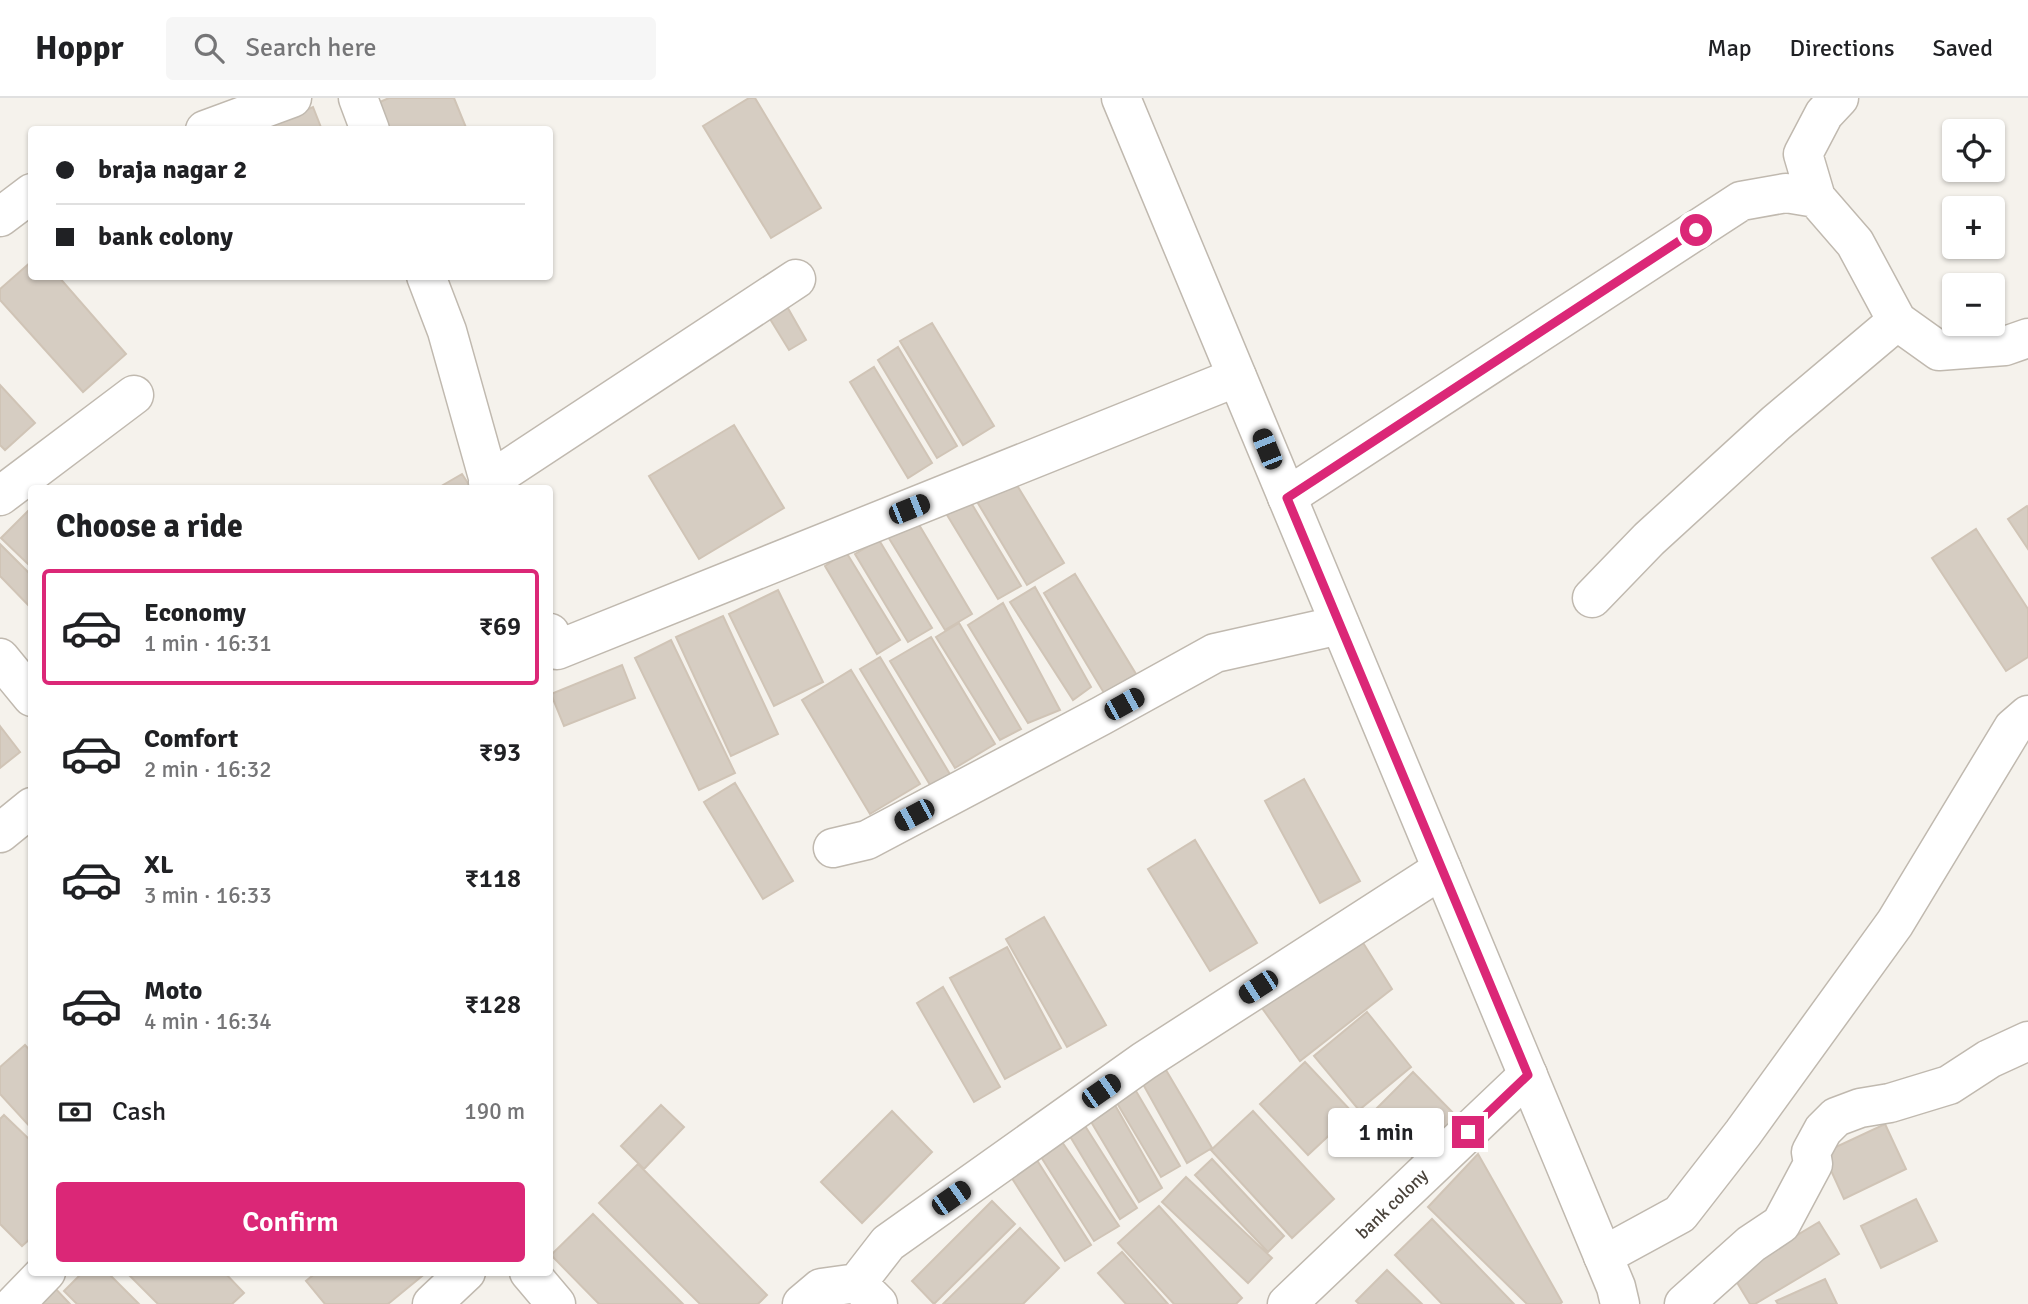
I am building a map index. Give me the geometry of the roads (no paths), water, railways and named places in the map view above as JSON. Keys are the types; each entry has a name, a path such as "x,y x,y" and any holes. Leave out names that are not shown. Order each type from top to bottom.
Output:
{"street":[{"path":"216,126 292,98"},
{"path":"358,98 368,126"},
{"path":"1121,98 1616,1287 1620,1304"},
{"path":"1839,98 1824,114 1803,154 1816,198 1856,243 1898,321 1939,351 2005,346 2028,338"},
{"path":"1287,498 1741,201 1786,193 1816,198"},
{"path":"0,217 28,196"},
{"path":"428,280 447,331 489,485 796,279"},
{"path":"1592,598 1659,530 1776,423 1898,321"},
{"path":"553,642 556,650 1237,377"},
{"path":"0,496 134,395"},
{"path":"833,848 867,840 1215,653 1340,625"},
{"path":"0,658 28,692"},
{"path":"1603,1256 1680,1214 1688,1204 1743,1133 1895,923 2013,728 2028,715"},
{"path":"0,833 28,810"},
{"path":"802,1304 821,1288 867,1294 888,1243 1144,1061 1442,869"},
{"path":"1684,1304 1751,1244 1781,1224 1813,1164 1811,1152 1823,1130 1836,1117 1860,1108 1890,1103 1949,1085 1989,1059 2028,1041"},
{"name":"bank colony","path":"1287,1304 1528,1075"},
{"path":"15,1304 42,1276"},
{"path":"432,1304 462,1276"},
{"path":"532,1276 556,1304"}]}
